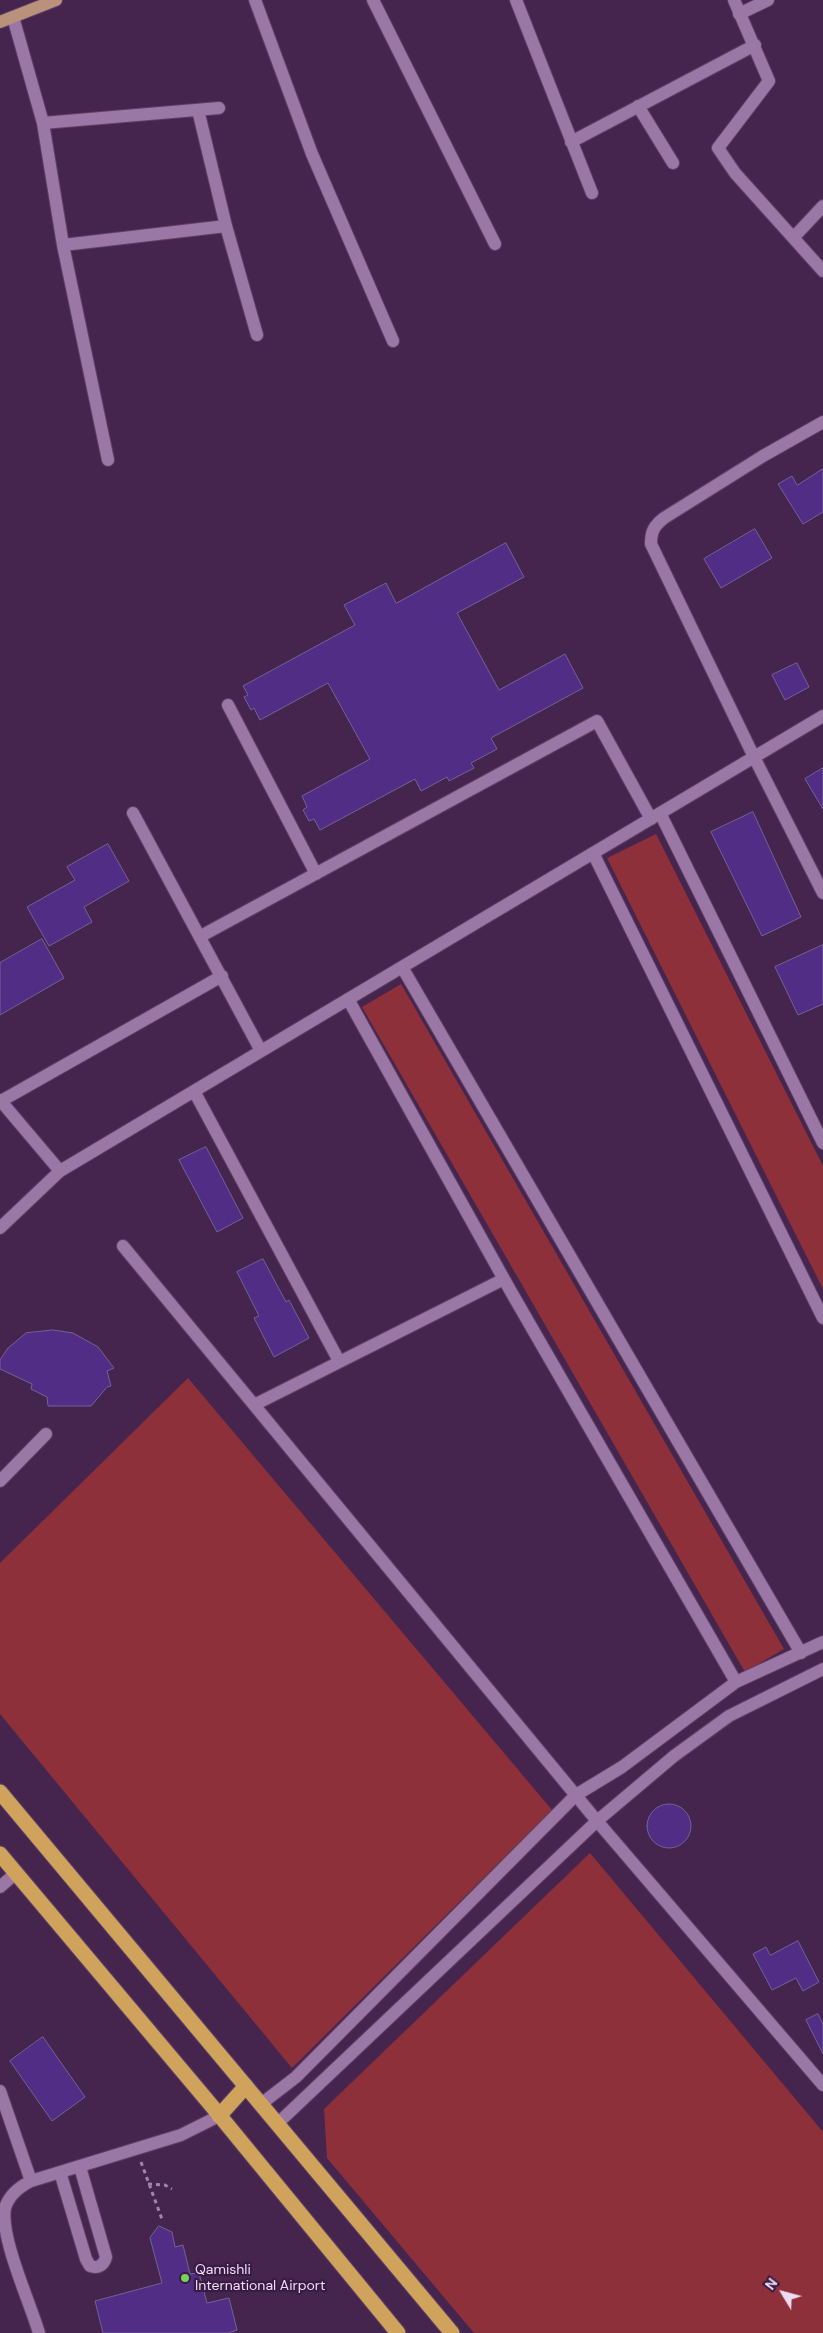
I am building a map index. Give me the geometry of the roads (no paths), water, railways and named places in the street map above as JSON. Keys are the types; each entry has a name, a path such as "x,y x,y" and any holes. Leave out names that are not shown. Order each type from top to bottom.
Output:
{"highway":[{"path":"0,1792 452,2333"},
{"path":"0,1854 398,2333"},
{"path":"219,2116 246,2086"}],"main road":[{"path":"0,22 56,0"}],"street":[{"path":"255,0 312,154 393,341"},
{"path":"373,0 495,244"},
{"path":"516,0 592,193"},
{"path":"734,0 769,82 718,148 735,173 823,271"},
{"path":"739,14 768,0"},
{"path":"13,17 43,124 63,245 108,460"},
{"path":"571,142 754,45"},
{"path":"638,106 673,163"},
{"path":"43,124 219,108"},
{"path":"198,110 226,226 257,335"},
{"path":"794,237 823,206"},
{"path":"63,245 226,226"},
{"path":"823,422 763,456 664,518 654,525 651,533 651,544 754,758 823,893"},
{"path":"228,705 316,874"},
{"path":"0,1228 60,1171 823,716"},
{"path":"201,936 598,721 656,816 823,1143"},
{"path":"133,813 201,936 261,1051"},
{"path":"594,853 823,1318"},
{"path":"402,967 801,1653"},
{"path":"60,1171 1,1101 222,976"},
{"path":"348,999 504,1279 736,1682"},
{"path":"194,1091 339,1361"},
{"path":"123,1246 597,1821 823,2085"},
{"path":"254,1405 504,1279"},
{"path":"0,1481 46,1434"},
{"path":"261,2104 296,2077 576,1795 622,1767 736,1682 823,1642"},
{"path":"277,2124 597,1821 674,1756 729,1716 761,1698 823,1669"},
{"path":"0,1887 16,1873"},
{"path":"0,2091 31,2181"},
{"path":"39,2333 32,2310 19,2280 4,2228 5,2207 11,2196 20,2187 31,2181 181,2135 219,2116"},
{"path":"60,2172 86,2259 90,2266 98,2267 105,2261 106,2257 80,2167"}],"place":[{"name":"Qamishli International Airport","path":"185,2278"}]}
